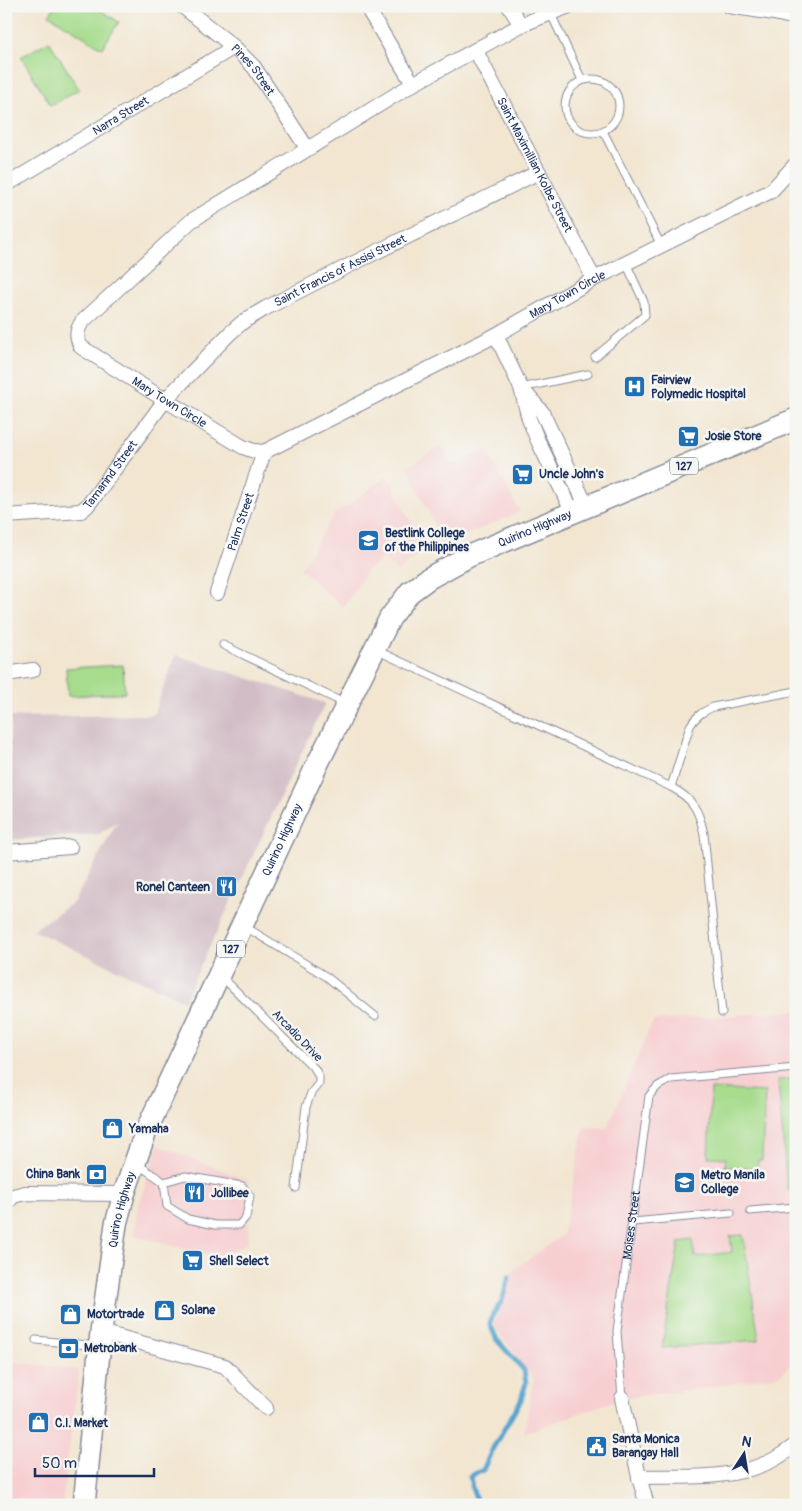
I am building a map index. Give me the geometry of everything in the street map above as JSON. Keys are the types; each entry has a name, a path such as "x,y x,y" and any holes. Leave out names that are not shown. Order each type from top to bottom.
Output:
{"main road":[{"name":"Quirino Highway","path":"84,1505 101,1339 116,1224 146,1130 346,704 390,618 410,592 429,578 469,556 796,418"}],"street":[{"name":"Pines Street","path":"182,6 234,47 254,67 307,148"},
{"path":"366,6 413,84"},
{"path":"509,6 521,25"},
{"name":"Mary Town Circle","path":"569,6 521,25 413,84 191,221 82,322 78,328 77,338 81,347 243,447 264,452 496,335 626,262 771,191 796,164"},
{"path":"729,6 774,12 796,18"},
{"name":"Narra Street","path":"6,185 234,47"},
{"name":"Saint Maximillian Kolbe Street","path":"476,50 594,279"},
{"name":"Saint Francis of Assisi Street","path":"165,400 244,321 354,263 539,172"},
{"path":"496,335 521,388 529,419 580,510"},
{"name":"Tamarind Street","path":"6,516 81,511 95,496 165,400"},
{"name":"Palm Street","path":"217,593 264,452"},
{"path":"6,674 33,670"},
{"path":"6,852 70,847"},
{"path":"6,1205 13,1196 25,1193 124,1194"},
{"path":"101,1339 225,1366 266,1408"},
{"name":"Moises Street","path":"622,1398 639,1476 643,1504"},
{"path":"639,1476 717,1476 735,1473 773,1460 796,1445"}],"lane":[{"path":"551,14 582,80"},
{"path":"599,79 614,88 620,104 616,120 603,131 585,132 571,124 564,107 568,91 582,80 599,79"},
{"path":"603,131 660,245"},
{"path":"595,357 646,314 644,302 626,262"},
{"path":"521,388 588,374"},
{"path":"223,645 346,704"},
{"path":"373,649 671,787 683,794 694,804 701,818 704,834 722,1013"},
{"path":"671,787 690,726 695,717 713,707 796,691"},
{"path":"242,924 327,977 375,1016"},
{"name":"Arcadio Drive","path":"219,973 315,1069 319,1077 319,1083 311,1093 306,1107 296,1188"},
{"name":"Moises Street","path":"622,1398 617,1331 649,1096 658,1086 671,1079 796,1068"},
{"path":"135,1162 164,1182 167,1206 188,1219 215,1225 239,1226 246,1217 250,1196 242,1186 185,1176 164,1182"},
{"path":"750,1211 796,1207"},
{"path":"632,1222 731,1213"},
{"path":"36,1340 101,1339"}],"shaded area":[{"path":"441,446 452,465 486,450 520,512 444,544 407,467"},
{"name":"Bestlink College of the Philippines","path":"387,475 425,549 397,572 383,558 367,571 343,608 301,569 334,514"},
{"path":"176,655 325,703 184,1001 33,930 74,902 117,822 99,834 6,840 11,717 153,715"},
{"name":"Metro Manila College","path":"796,1011 796,1361 779,1375 707,1388 622,1398 524,1433 534,1379 494,1326 510,1272 563,1235 584,1127 607,1128 653,1021"},
{"path":"158,1145 249,1181 248,1243 218,1258 133,1235 138,1205"},
{"name":"C.I. Market","path":"6,1361 79,1370 62,1505 6,1505"}],"green space":[{"path":"55,6 94,6 119,22 102,48 49,15"},
{"path":"49,41 79,89 51,106 21,57"},
{"path":"123,665 125,693 68,696 66,668"},
{"path":"796,1078 796,1189 787,1190 778,1080"},
{"path":"711,1089 765,1092 762,1160 758,1160 757,1168 725,1167 726,1158 708,1157"},
{"path":"743,1235 759,1340 662,1348 679,1242 693,1240 695,1257 732,1252 730,1236"}],"waterway":[{"path":"478,1505 470,1476 483,1470 493,1448 521,1400 526,1383 524,1370 497,1340 490,1324 493,1314 502,1301 509,1277"}],"place":[{"name":"Fairview Polymedic Hospital","path":"635,387"},
{"name":"Josie Store","path":"689,436"},
{"name":"Uncle John's","path":"523,474"},
{"name":"Bestlink College of the Philippines","path":"369,540"},
{"name":"Ronel Canteen","path":"226,887"},
{"name":"Yamaha","path":"113,1129"},
{"name":"China Bank","path":"96,1174"},
{"name":"Metro Manila College","path":"685,1182"},
{"name":"Jollibee","path":"195,1193"},
{"name":"Shell Select","path":"193,1261"},
{"name":"Solane","path":"165,1310"},
{"name":"Motortrade","path":"71,1314"},
{"name":"Metrobank","path":"68,1348"},
{"name":"C.I. Market","path":"39,1423"},
{"name":"Santa Monica Barangay Hall","path":"596,1446"}]}
